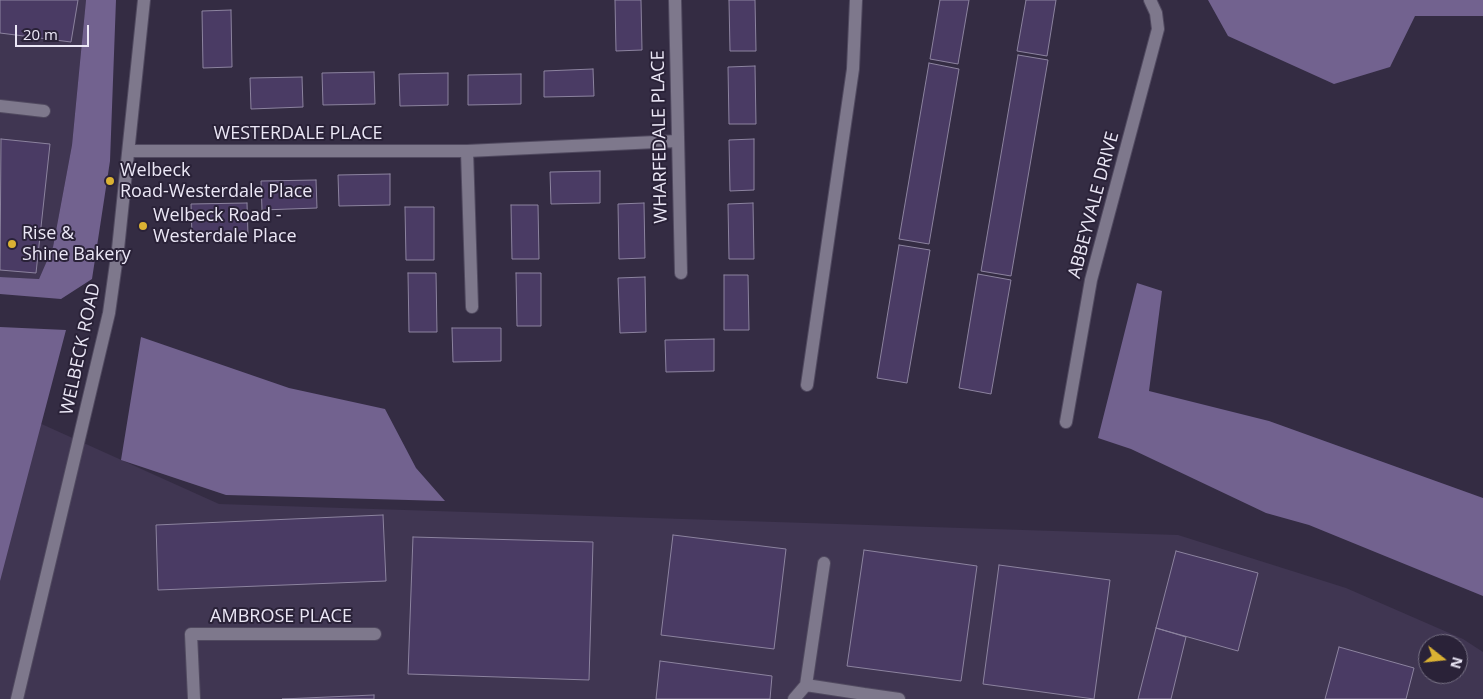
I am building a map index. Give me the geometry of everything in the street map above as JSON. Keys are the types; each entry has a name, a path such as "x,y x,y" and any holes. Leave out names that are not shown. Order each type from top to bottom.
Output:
{"street":[{"name":"WELBECK ROAD","path":"16,699 109,313 129,151 144,0"},
{"name":"WHARFEDALE PLACE","path":"675,0 681,273"},
{"path":"807,385 853,69 856,0"},
{"name":"ABBEYVALE DRIVE","path":"1066,422 1091,280 1158,29 1156,12 1150,0"},
{"path":"0,106 44,111"},
{"name":"WESTERDALE PLACE","path":"129,151 467,151 677,141"},
{"path":"467,151 472,308"},
{"path":"794,699 806,685 824,563"},
{"name":"AMBROSE PLACE","path":"194,699 191,634 375,634"},
{"path":"806,685 864,696 899,699"}],"shaded area":[{"path":"0,0 86,0 72,145 53,247 39,279 0,277"},
{"path":"86,0 116,0 110,161 92,279 61,299 0,294 0,277 39,279 53,247 72,145"},
{"path":"1208,0 1483,0 1483,16 1415,16 1390,67 1334,84 1228,36"},
{"path":"1137,283 1162,291 1149,391 1269,421 1483,498 1483,596 1309,525 1266,513 1131,449 1098,438"},
{"path":"0,327 66,330 0,581"},
{"path":"141,337 289,388 385,409 416,468 445,501 226,495 121,460"},
{"path":"0,394 6,408 219,504 1178,535 1346,588 1452,634 1418,634 1418,684 1468,684 1468,642 1483,652 1483,699 0,699"}],"building":[{"path":"0,0 78,0 71,42 0,33"},
{"path":"615,0 641,0 642,50 616,51"},
{"path":"729,0 755,0 756,51 730,51"},
{"path":"940,0 969,0 958,64 930,59"},
{"path":"1026,0 1056,0 1047,56 1017,51"},
{"path":"231,10 232,67 203,68 202,11"},
{"path":"1018,55 1048,60 1011,276 981,271"},
{"path":"929,63 959,69 929,244 899,239"},
{"path":"755,66 756,124 729,124 728,67"},
{"path":"593,69 594,96 544,97 544,71"},
{"path":"374,72 375,104 323,105 322,73"},
{"path":"448,73 448,105 400,106 399,74"},
{"path":"521,74 521,104 468,105 468,75"},
{"path":"302,77 303,107 251,109 250,78"},
{"path":"1,139 50,144 36,273 0,270"},
{"path":"754,139 754,190 730,191 729,140"},
{"path":"600,171 600,203 551,204 550,172"},
{"path":"390,174 390,205 339,206 338,175"},
{"path":"316,180 317,208 262,210 261,181"},
{"path":"247,203 248,235 192,236 191,204"},
{"path":"644,203 645,258 619,259 618,204"},
{"path":"753,203 754,259 729,259 728,204"},
{"path":"511,205 538,205 539,259 512,259"},
{"path":"405,207 434,207 434,260 406,260"},
{"path":"899,245 930,250 907,383 877,378"},
{"path":"408,273 436,273 437,332 409,332"},
{"path":"516,273 541,273 541,326 517,326"},
{"path":"978,274 1011,280 991,394 959,388"},
{"path":"724,275 748,275 749,330 724,330"},
{"path":"645,277 646,332 620,333 618,278"},
{"path":"452,328 501,328 501,361 453,362"},
{"path":"714,339 714,371 666,372 665,340"},
{"path":"383,515 386,581 158,590 156,525"},
{"path":"673,535 786,549 774,649 661,635"},
{"path":"413,537 593,542 589,680 408,674"},
{"path":"864,550 977,566 961,681 847,666"},
{"path":"1176,551 1258,573 1238,651 1156,628"},
{"path":"999,565 1110,580 1094,699 983,684"},
{"path":"1156,628 1186,637 1171,699 1138,699"},
{"path":"1339,647 1414,668 1406,699 1325,699"},
{"path":"660,661 772,676 770,699 656,699"},
{"path":"374,695 374,699 282,699"}],"place":[{"name":"Welbeck Road-Westerdale Place","path":"110,181"},
{"name":"Welbeck Road - Westerdale Place","path":"143,226"},
{"name":"Rise & Shine Bakery","path":"12,244"}]}
